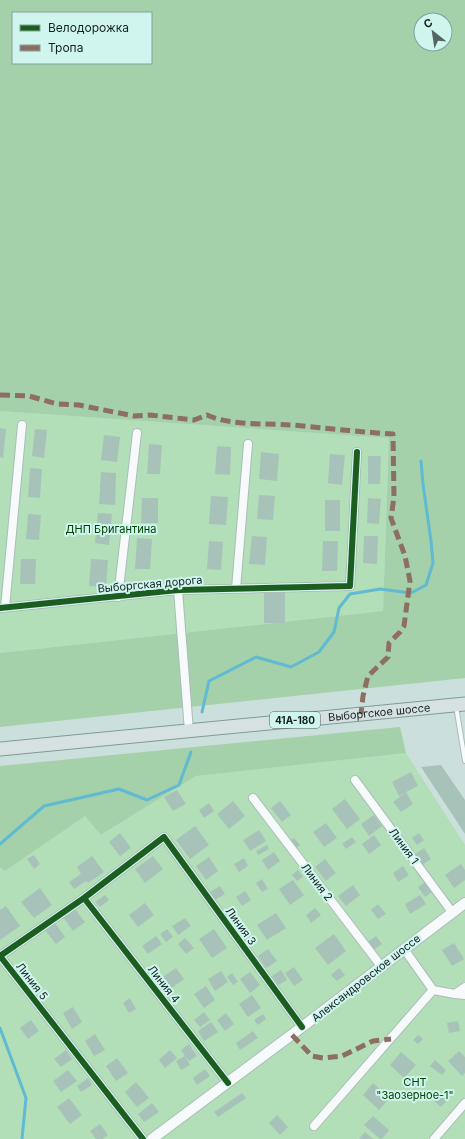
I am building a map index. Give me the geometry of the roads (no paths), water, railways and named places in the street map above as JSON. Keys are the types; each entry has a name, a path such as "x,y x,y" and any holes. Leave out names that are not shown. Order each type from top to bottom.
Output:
{"main road":[{"name":"Выборгское шоссе","path":"0,749 461,704"}],"street":[{"path":"3,608 22,424"},
{"path":"118,597 137,433"},
{"path":"236,589 248,444"},
{"name":"Выборгская дорога","path":"3,608 178,590 350,586 357,452"},
{"path":"178,590 189,730"},
{"name":"Линия 1","path":"355,780 452,912"},
{"name":"Линия 2","path":"253,798 380,966"},
{"name":"Линия 5","path":"143,1139 0,956 84,898 164,837"},
{"name":"Линия 3","path":"164,837 302,1027"},
{"name":"Линия 4","path":"84,898 228,1083"},
{"name":"Александровское шоссе","path":"152,1139 465,903"},
{"path":"404,949 433,990 455,994 465,994"},
{"path":"455,994 465,987"},
{"path":"314,1126 433,990"},
{"path":"434,1139 465,1103"}],"lane":[{"path":"461,704 465,761"}],"waterway":[{"path":"202,712 209,681 256,657 291,667 319,652 334,632 339,608 350,594 380,589 411,593 426,585 433,563 421,461"},
{"path":"0,844 44,806 119,789 147,800 179,785 191,752"},
{"path":"0,1028 26,1098 22,1139"}],"park label":[{"name":"ДНП Бригантина","path":"111,529"},
{"name":"СНТ \"Заозерное-1\"","path":"415,1088"}]}
